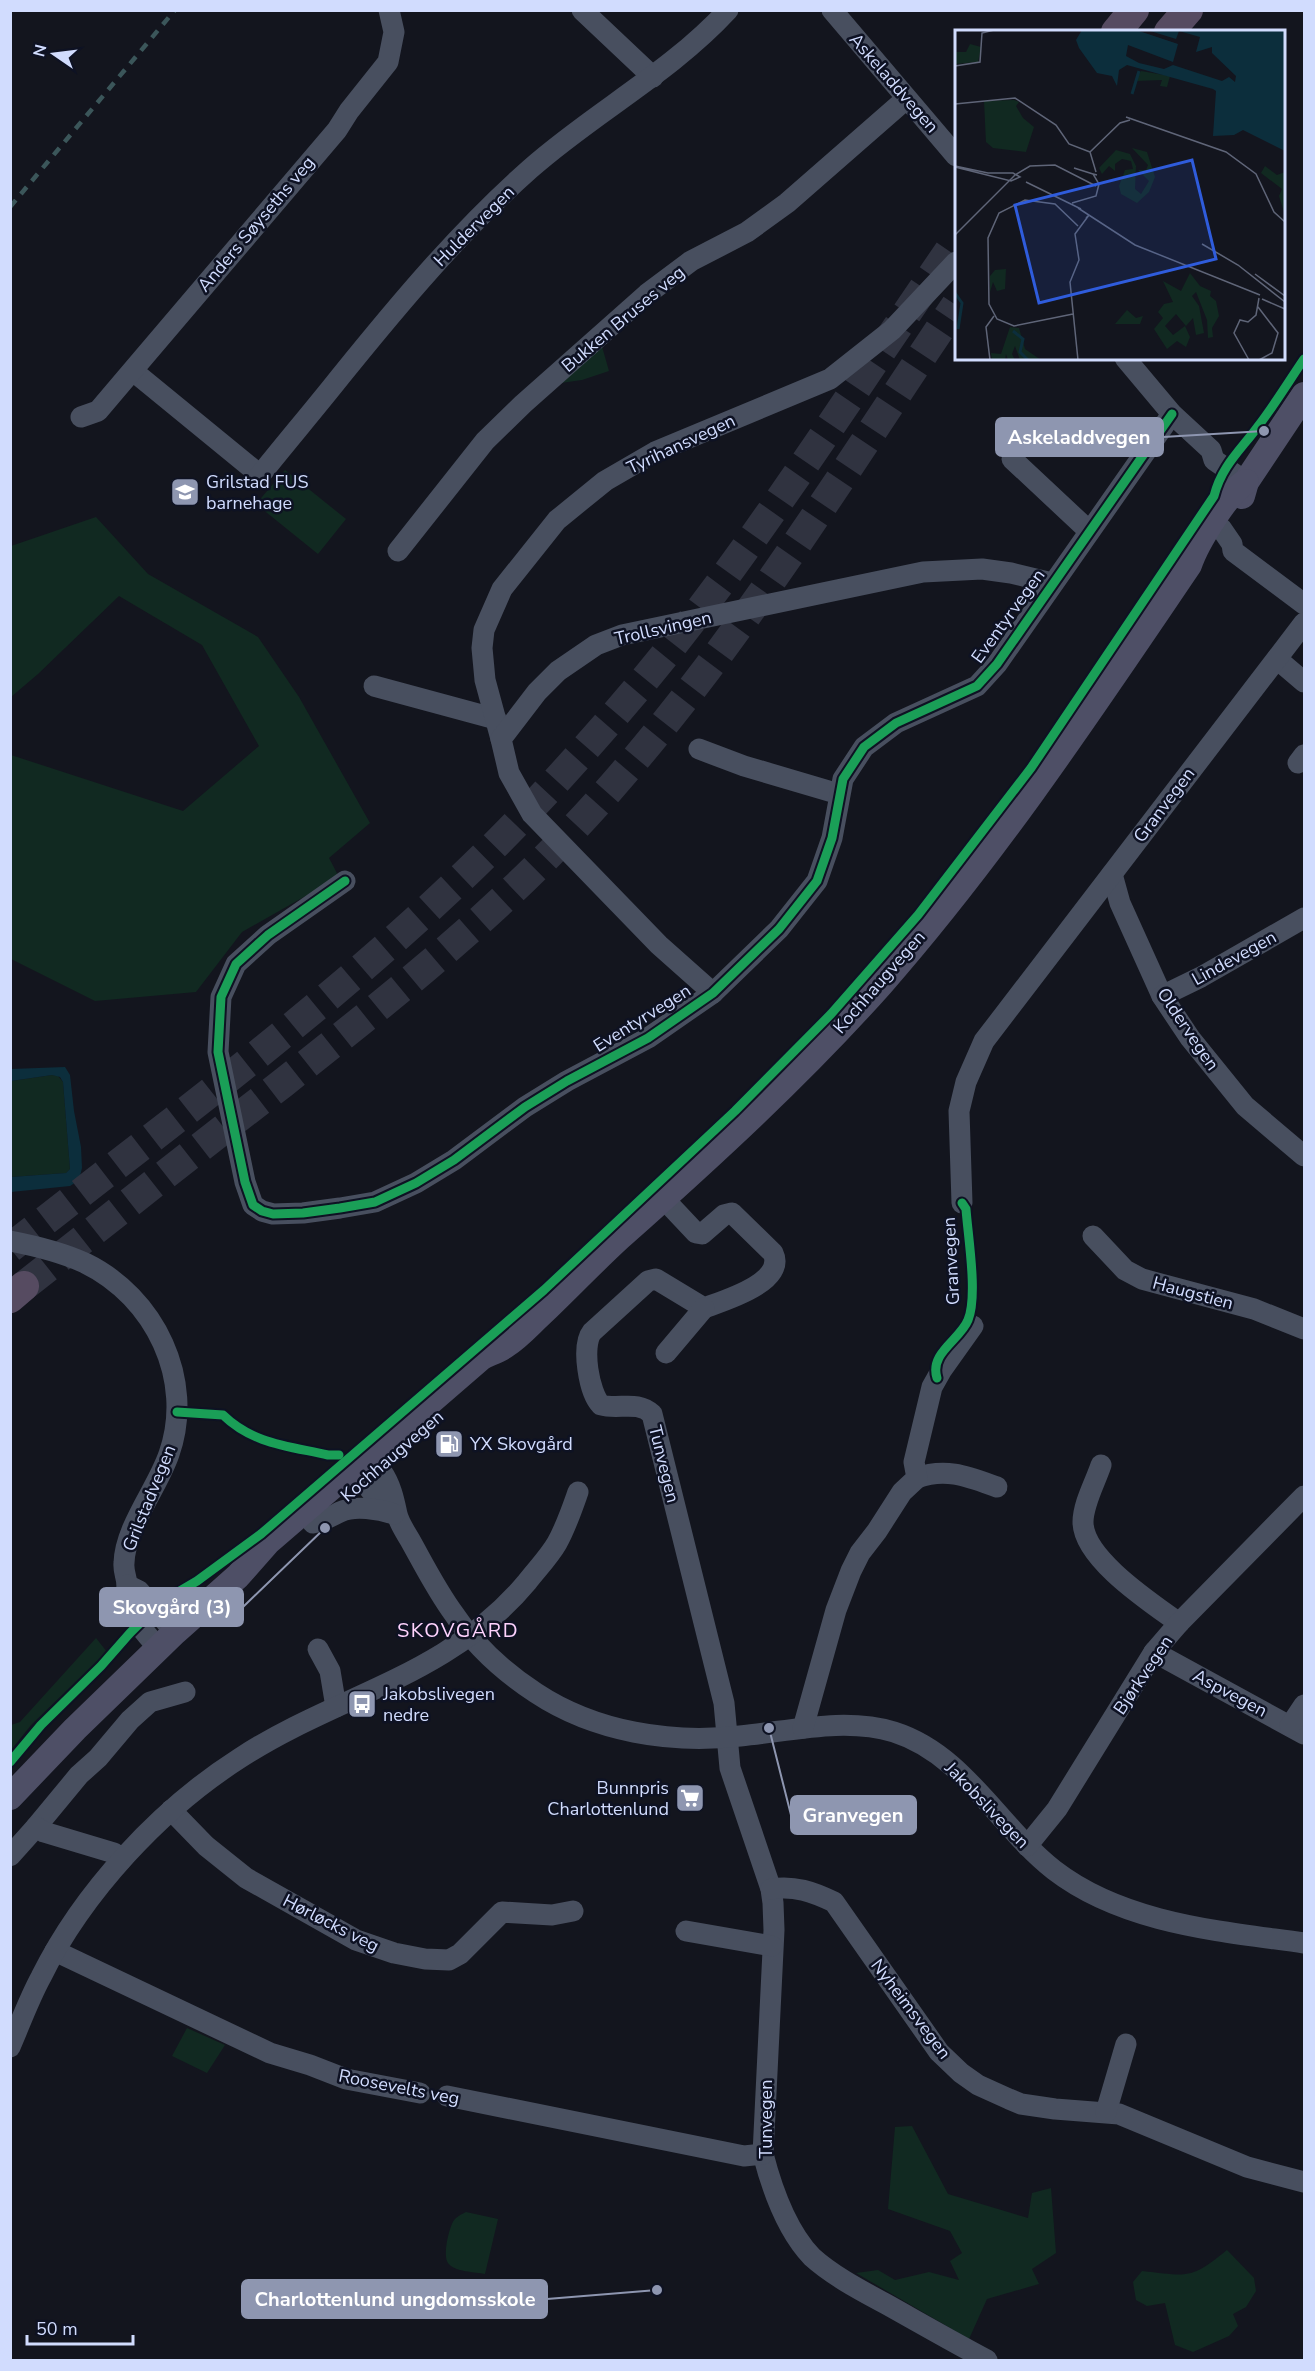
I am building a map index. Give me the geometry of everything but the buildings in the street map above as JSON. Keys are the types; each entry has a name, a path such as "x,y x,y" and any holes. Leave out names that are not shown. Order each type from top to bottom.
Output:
{"highway":[{"path":"1118,30 1134,10"},
{"path":"1172,30 1188,10"}],"main road":[{"name":"Kochhaugvegen","path":"238,1576 277,1555 369,1471 482,1357 507,1345 617,1240 740,1129 881,984 926,930 1042,777 1189,565 1194,549 1219,512 1237,487 1250,476 1305,395"},
{"name":"Kochhaugvegen","path":"1189,565 1202,555 1215,538 1245,492 1250,476"},
{"name":"Kochhaugvegen","path":"10,1797 75,1729 166,1640 238,1576 268,1542 369,1471"}],"street":[{"name":"Anders Søyseths veg","path":"81,417 98,411 337,130 388,62 394,32 389,10"},
{"path":"582,10 653,77"},
{"name":"Huldervegen","path":"133,371 259,477 382,325 460,236 531,169 710,31 728,10"},
{"name":"Askeladdvegen","path":"832,10 955,154"},
{"name":"Bukken Bruses veg","path":"398,551 485,441 523,404 647,294 692,261 747,232 787,203 906,99"},
{"name":"Tyrihansvegen","path":"499,729 482,663 483,638 487,620 502,589 514,571 557,520 605,481 655,452 831,379 892,330 955,264"},
{"path":"1127,360 1172,414 1211,450 1214,460 1250,476"},
{"name":"Eventyrvegen","path":"345,881 268,935 236,964 221,997 218,1053 245,1182 253,1205 273,1214 340,1209 375,1202 416,1183 454,1160 525,1107 567,1081 648,1038 713,993 779,929 818,880 832,838 843,779 864,747 896,723 977,686 997,664 1172,414"},
{"path":"1012,459 1089,530"},
{"path":"1215,538 1226,552 1233,551 1305,604"},
{"name":"Trollsvingen","path":"499,729 558,671 596,645 622,636 923,572 982,570 1011,573 1052,583"},
{"name":"Granvegen","path":"962,1203 958,1111 966,1082 984,1041 1305,623"},
{"path":"1277,659 1305,682"},
{"path":"374,686 499,729 509,773 532,814 651,938 713,993"},
{"path":"699,749 744,766 839,794"},
{"name":"Oldervegen","path":"1112,874 1120,903 1162,996 1200,1053 1245,1106 1305,1156"},
{"name":"Lindevegen","path":"1162,996 1201,977 1305,918"},
{"path":"664,1199 696,1233 702,1234 724,1215 732,1213 776,1258 769,1276 754,1287 704,1308 666,1353"},
{"name":"Haugstien","path":"1094,1236 1125,1270 1142,1279 1254,1310 1305,1329"},
{"name":"Grilstadvegen","path":"10,1241 66,1255 85,1263 114,1281 139,1306 150,1321 160,1338 173,1370 178,1397 175,1433 163,1471 128,1540 124,1563 127,1585 125,1600 133,1614 166,1640"},
{"name":"Tunvegen","path":"704,1308 656,1279 648,1281 592,1332 588,1337 586,1351 593,1395 601,1405 636,1405 646,1408 652,1414 724,1703 730,1768 771,1889 774,1916 763,2154 775,2196 799,2240 812,2256 863,2291 987,2361"},
{"name":"Granvegen","path":"917,1478 914,1462 932,1388 941,1371 973,1326"},
{"path":"1101,1465 1085,1511 1083,1522 1085,1533 1102,1559 1121,1581 1179,1623"},
{"name":"Jakobslivegen","path":"369,1471 398,1507 393,1513 469,1636 515,1678 554,1704 576,1715 620,1729 646,1734 698,1738 726,1737 803,1728 868,1726 898,1733 928,1749 957,1771 1027,1846 1077,1886 1133,1910 1186,1925 1305,1943"},
{"path":"803,1728 836,1610 851,1571 860,1552 877,1531 902,1492 917,1478 927,1474 950,1472 997,1487"},
{"path":"10,2048 30,2000 55,1951 121,1860 171,1810 238,1759 271,1738 412,1672 469,1636 498,1613 546,1559 557,1542 578,1492"},
{"name":"Bjørkvegen","path":"1027,1846 1057,1809 1155,1652 1179,1623 1305,1496"},
{"path":"313,1523 326,1521 347,1510 365,1509 393,1513"},
{"path":"318,1649 330,1671 336,1707"},
{"name":"Aspvegen","path":"1155,1652 1297,1730"},
{"path":"10,1857 79,1775 98,1758 130,1720 150,1702 185,1692"},
{"path":"1297,1730 1305,1706"},
{"name":"Hørløcks veg","path":"171,1810 206,1846 246,1878 356,1940 394,1953 425,1959 449,1960 460,1954 502,1912 552,1915 573,1911"},
{"path":"36,1827 44,1832 114,1853 121,1860"},
{"name":"Nyheimsvegen","path":"771,1889 789,1887 817,1894 834,1902 939,2052 961,2073 978,2085 1021,2104 1106,2112 1136,2119 1201,2150 1247,2167 1305,2182"},
{"path":"686,1931 772,1946"},
{"name":"Roosevelts veg","path":"55,1951 270,2053 346,2079 420,2093"},
{"path":"1106,2112 1126,2044"},
{"name":"Roosevelts veg","path":"447,2096 744,2156 763,2154"}],"green space":[{"path":"601,343 609,371 582,380 554,384"},
{"path":"285,470 346,519 318,554 256,504"},
{"path":"96,517 148,574 258,637 299,697 370,823 329,858 339,877 242,932 196,992 95,1001 11,959 11,755 183,811 259,746 202,645 119,596 11,697 11,546"},
{"path":"58,1076 63,1082 70,1169 66,1173 11,1177 11,1081"},
{"path":"96,1638 107,1652 31,1725 11,1750 11,1725 20,1722"},
{"path":"187,2028 225,2045 207,2073 172,2056"},
{"path":"912,2126 948,2194 1028,2218 1032,2193 1051,2188 1056,2253 1032,2269 1039,2284 987,2299 969,2339 856,2273 878,2270 895,2280 929,2272 959,2280 950,2261 962,2253 950,2231 888,2209 895,2127"},
{"path":"466,2212 498,2219 485,2274 465,2271 448,2263 447,2244 452,2224 456,2218"},
{"path":"1227,2250 1254,2278 1256,2291 1246,2307 1233,2314 1238,2326 1229,2336 1193,2352 1175,2345 1165,2303 1147,2306 1136,2300 1133,2282 1142,2271 1188,2274 1205,2267"}],"water":[{"path":"65,1067 70,1075 81,1147 82,1168 79,1180 70,1186 11,1192 11,1177 66,1173 70,1169 63,1082 60,1077 52,1075 11,1081 11,1069"}],"tunnel":[{"path":"10,1248 213,1090 346,982 473,867 533,806 638,688 711,596 791,484 955,242"},
{"path":"24,1286 392,996 497,905 563,840 619,778 722,648 818,513 955,307"}],"railway":[{"path":"10,207 175,10"}],"cycle path":[{"path":"10,1762 41,1725 101,1666 154,1609 261,1534 544,1290 735,1111 831,1014 918,915 1031,768 1214,496 1217,485 1233,458 1265,417 1304,359"},
{"path":"345,881 268,935 236,964 221,997 218,1052 245,1182 253,1205 273,1214 303,1213 375,1202 416,1183 454,1160 525,1107 567,1081 648,1038 713,993 779,929 817,881 832,838 843,779 864,747 896,723 977,686 997,664 1172,414"},
{"path":"937,1378 937,1361 964,1327 971,1309 972,1266 966,1209 962,1203"},
{"path":"177,1412 223,1415 234,1425 259,1438 285,1446 328,1455 339,1455"}],"place":[{"name":"Askeladdvegen","path":"1264,431"},
{"name":"Grilstad FUS barnehage","path":"185,492"},
{"name":"YX Skovgård","path":"449,1444"},
{"name":"Skovgård (3)","path":"325,1528"},
{"name":"Jakobslivegen nedre","path":"362,1704"},
{"name":"Granvegen","path":"769,1728"},
{"name":"Bunnpris Charlottenlund","path":"690,1798"},
{"name":"Charlottenlund ungdomsskole","path":"657,2290"}],"district":[{"name":"SKOVGÅRD","path":"458,1630"}]}
